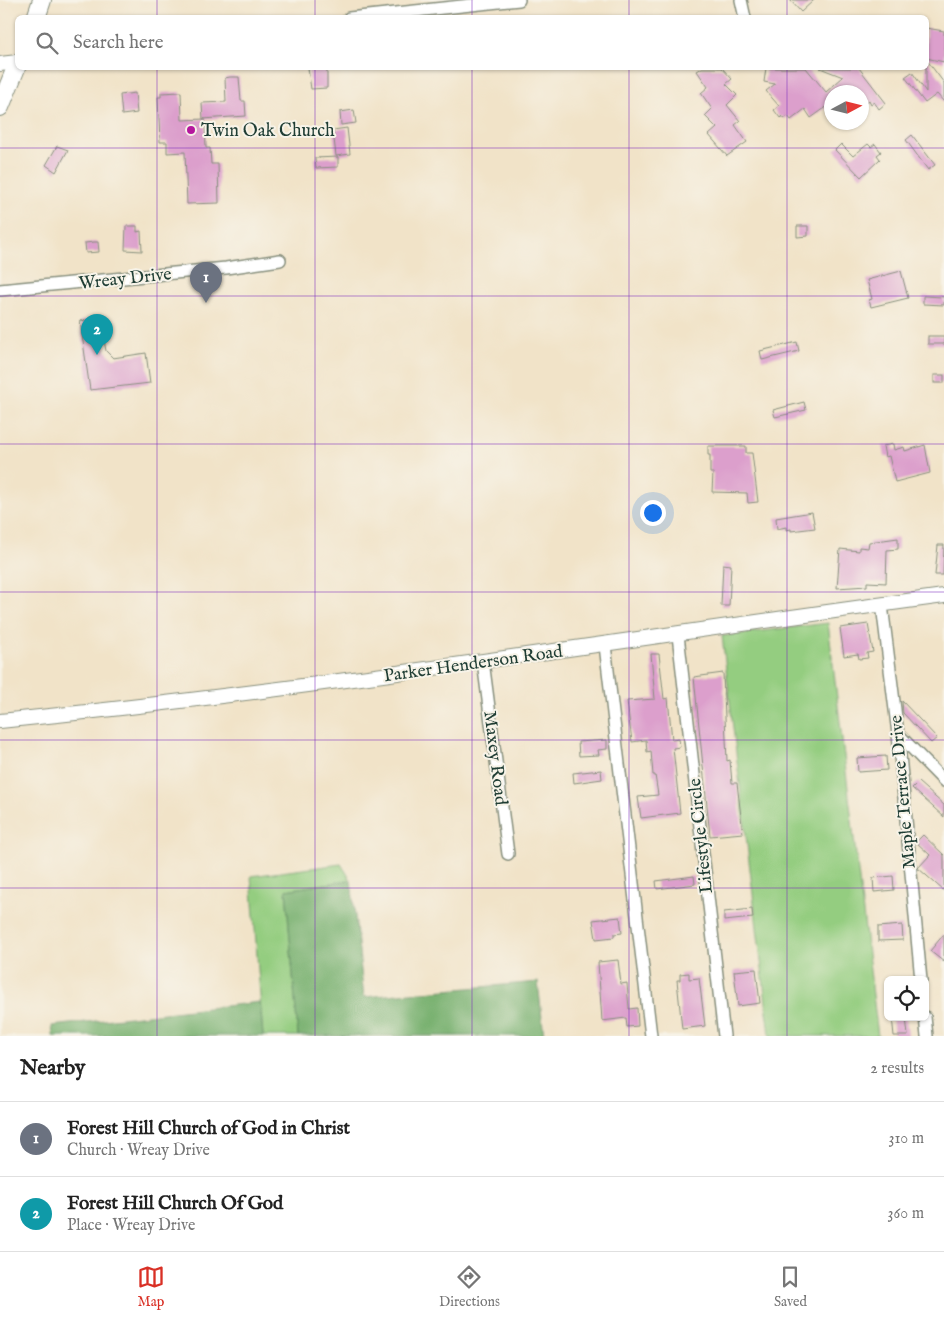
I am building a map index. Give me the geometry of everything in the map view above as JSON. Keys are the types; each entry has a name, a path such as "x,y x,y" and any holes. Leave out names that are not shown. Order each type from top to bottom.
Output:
{"main road":[{"path":"37,15 42,0"},
{"path":"0,107 15,70"}],"street":[{"path":"377,15 519,0"},
{"path":"741,0 744,15"},
{"path":"0,64 15,62"},
{"name":"Wreay Drive","path":"0,290 226,268 280,260"},
{"name":"Parker Henderson Road","path":"0,721 146,707 605,646 944,596"},
{"name":"Maple Terrace Drive","path":"882,604 898,734 921,976"},
{"name":"Lifestyle Circle","path":"678,635 724,1036"},
{"path":"605,646 651,1036"},
{"name":"Maxey Road","path":"483,662 508,854"},
{"path":"898,734 944,781"},
{"path":"925,1021 927,1036"}],"green space":[{"path":"828,623 878,1036 770,1036 722,636"},
{"path":"341,864 351,880 286,890 298,1036 263,1036 251,876"},
{"path":"351,880 364,997 538,982 544,1036 298,1036 286,890"},
{"path":"260,1002 263,1036 53,1036 52,1026"}],"building":[{"path":"790,0 814,0 801,12"},
{"path":"929,28 944,31 944,62 929,59"},
{"path":"929,63 944,83 944,102 937,94 925,103 905,77 912,72 926,92 926,70 929,70"},
{"path":"308,70 327,70 327,88 311,89"},
{"path":"724,70 732,79 726,84 737,95 727,105 740,121 735,125 747,142 727,156 709,135 717,128 705,116 712,109 701,93 708,87 697,71"},
{"path":"766,70 808,70 824,90 824,109 811,118 805,109 791,120 788,116 784,119 782,116 780,118 774,110 779,106 766,91 775,84 764,82"},
{"path":"825,70 861,70 886,103 879,109 874,102 871,104 869,100 869,85 834,85 843,77"},
{"path":"239,77 241,101 245,101 246,116 203,119 202,103 226,102 225,78"},
{"path":"181,92 182,120 205,119 206,148 210,148 211,164 218,164 219,203 187,204 185,152 167,153 167,142 160,142 158,97 161,97 161,93"},
{"path":"135,93 137,113 122,115 120,95"},
{"path":"354,110 356,123 341,125 340,112"},
{"path":"347,128 350,154 336,156 333,130"},
{"path":"912,135 935,165 928,170 906,140"},
{"path":"841,144 853,156 868,144 871,147 875,144 881,152 877,155 880,159 861,177 835,150"},
{"path":"57,146 68,150 56,172 46,165"},
{"path":"338,157 338,167 316,168 315,158"},
{"path":"126,226 137,226 137,232 141,231 142,251 125,250"},
{"path":"797,226 808,226 808,236 797,237"},
{"path":"98,242 99,252 86,253 85,243"},
{"path":"901,271 908,298 871,307 869,300 872,299 867,280"},
{"path":"923,296 944,297 944,305 923,304"},
{"path":"100,318 106,351 113,358 146,353 150,383 90,390 80,321"},
{"path":"928,336 944,336 944,344 928,344"},
{"path":"797,342 799,351 762,360 760,351"},
{"path":"934,375 944,375 944,383 934,383"},
{"path":"804,402 806,410 775,417 773,410"},
{"path":"893,444 894,450 904,447 905,451 925,445 930,473 895,482 889,456 885,457 883,446"},
{"path":"708,446 746,446 746,453 752,453 758,502 748,503 747,493 712,492 713,473 710,473"},
{"path":"812,512 815,528 791,531 791,529 786,530 786,527 777,529 776,518"},
{"path":"898,538 898,549 887,550 886,583 867,582 867,586 837,588 840,549 859,551 859,547 868,548 869,542"},
{"path":"938,545 944,545 943,575 935,575"},
{"path":"723,564 731,565 729,606 721,606"},
{"path":"868,624 873,652 867,653 868,658 859,659 858,654 844,656 840,628"},
{"path":"651,654 659,654 664,699 668,698 672,740 679,739 680,747 673,748 680,813 641,818 638,797 658,795 655,775 653,775 651,751 647,752 646,740 632,742 627,701 655,699"},
{"path":"723,673 727,761 730,760 732,783 737,783 743,833 710,836 694,677"},
{"path":"902,701 937,738 931,743 903,713"},
{"path":"607,740 607,749 598,750 599,755 579,756 578,742"},
{"path":"886,756 887,770 858,772 857,758"},
{"path":"601,770 602,779 574,783 573,773"},
{"path":"918,782 944,805 944,817 912,788"},
{"path":"923,835 944,855 944,891 918,868 930,855 916,842"},
{"path":"694,876 695,884 657,889 656,881"},
{"path":"893,876 894,890 874,892 873,878"},
{"path":"752,909 753,918 724,921 724,912"},
{"path":"620,917 622,933 614,934 614,937 596,939 593,920"},
{"path":"902,925 903,940 878,941 878,927"},
{"path":"944,934 944,962 930,951"},
{"path":"618,960 621,984 627,983 629,1009 637,1008 638,1026 627,1027 626,1018 602,1021 598,962"},
{"path":"756,969 760,1003 738,1006 734,971"},
{"path":"689,973 689,979 699,978 705,1026 682,1029 677,980 680,980 680,974"},
{"path":"892,1021 906,1021 908,1036 894,1036"}],"place":[{"name":"Twin Oak Church","path":"191,130"},
{"name":"Forest Hill Church of God in Christ","path":"206,303"},
{"name":"Forest Hill Church Of God","path":"97,355"}]}
